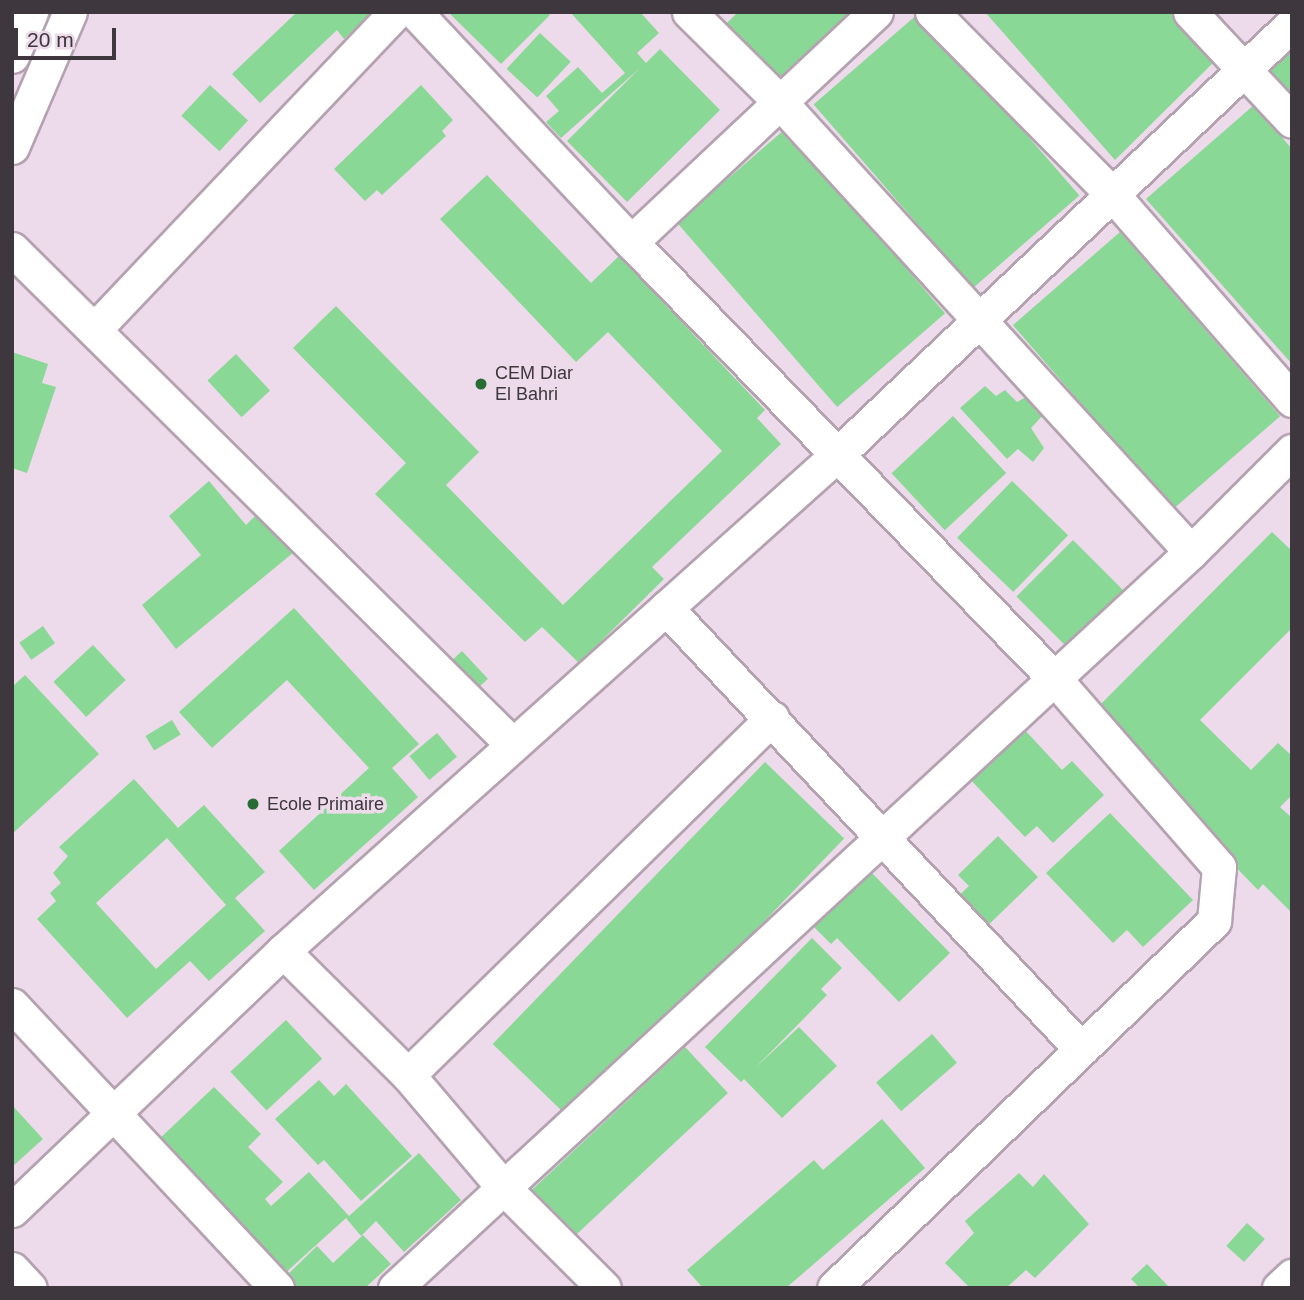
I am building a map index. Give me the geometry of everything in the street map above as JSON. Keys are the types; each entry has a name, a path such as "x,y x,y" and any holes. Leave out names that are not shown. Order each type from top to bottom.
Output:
{"street":[{"path":"12,56 31,12"},
{"path":"12,146 70,12"},
{"path":"94,330 396,12"},
{"path":"415,12 631,242 1054,678 1219,867 1214,921 834,1288"},
{"path":"689,12 780,102 978,322 1191,552"},
{"path":"631,242 876,12"},
{"path":"932,12 1113,195 1292,400"},
{"path":"1190,12 1243,73 1292,121"},
{"path":"12,1210 283,951 838,454 1292,24"},
{"path":"12,249 513,745"},
{"path":"395,1288 1191,552 1292,451"},
{"path":"666,608 883,834 1081,1049"},
{"path":"408,1075 772,718"},
{"path":"283,951 408,1075 504,1188 604,1288"},
{"path":"12,1005 276,1288"},
{"path":"12,1269 30,1288"},
{"path":"1279,1288 1292,1276"}],"building":[{"path":"297,12 373,12 344,39 337,30 260,103 232,74"},
{"path":"448,12 547,12 550,15 501,64"},
{"path":"570,12 640,12 659,33 637,53 646,63 660,49 720,110 627,202 567,141 640,68 561,138 546,122 559,111 546,96 578,67 602,93 625,73"},
{"path":"738,12 858,12 784,84 725,25"},
{"path":"920,12 1079,195 973,288 814,105"},
{"path":"985,12 1172,12 1215,61 1115,160"},
{"path":"540,33 571,62 537,97 507,69"},
{"path":"1292,51 1292,111 1261,79"},
{"path":"210,85 248,120 219,151 181,116"},
{"path":"421,85 453,120 442,131 446,136 382,195 377,190 365,201 334,169"},
{"path":"1254,105 1292,149 1292,364 1146,199"},
{"path":"785,129 945,313 837,407 677,223"},
{"path":"487,175 591,283 619,256 765,410 757,418 781,444 652,567 664,579 579,663 542,627 525,642 375,494 406,463 293,348 336,306 479,452 446,485 563,605 722,451 608,332 576,362 440,219"},
{"path":"1120,232 1280,416 1173,509 1013,325"},
{"path":"12,352 48,364 42,383 56,387 27,473 12,468"},
{"path":"236,354 270,391 242,417 207,381"},
{"path":"985,386 996,396 1005,390 1017,402 1026,397 1043,415 1031,428 1044,448 1033,462 1018,449 1007,459 960,408"},
{"path":"953,416 1006,473 945,530 892,473"},
{"path":"209,481 246,525 260,511 294,552 176,649 142,605 201,555 169,516"},
{"path":"1012,481 1068,535 1013,592 957,538"},
{"path":"1272,532 1292,551 1292,628 1200,720 1251,770 1278,743 1292,756 1292,795 1280,807 1292,818 1292,913 1263,884 1258,890 1089,716"},
{"path":"1073,540 1132,599 1075,655 1016,597"},
{"path":"294,608 419,744 392,768 418,797 314,890 279,851 369,768 287,680 212,748 179,712"},
{"path":"43,626 55,643 31,660 19,643"},
{"path":"93,645 126,680 86,717 54,682"},
{"path":"462,651 488,679 475,691 449,663"},
{"path":"25,675 99,754 12,834 12,687"},
{"path":"172,720 181,735 154,751 145,736"},
{"path":"1022,727 1062,770 1072,761 1104,795 1053,843 1037,826 1025,837 968,777"},
{"path":"437,733 457,757 429,780 409,756"},
{"path":"765,762 844,838 572,1120 493,1044"},
{"path":"134,779 178,828 204,805 265,872 235,898 265,931 209,981 190,961 127,1018 37,919 56,901 50,893 61,883 53,873 68,856 59,847","holes":["167,838 226,905 156,969 96,903"]},
{"path":"1110,813 1193,900 1143,947 1127,930 1113,943 1046,873"},
{"path":"998,836 1038,877 979,934 950,904 969,886 958,875"},
{"path":"869,870 950,953 899,1002 837,938 831,944 812,925"},
{"path":"812,938 842,968 821,989 827,995 755,1068 799,1027 837,1066 782,1118 744,1079 741,1082 705,1047"},
{"path":"286,1020 322,1059 267,1111 230,1072"},
{"path":"932,1034 957,1063 901,1111 876,1083"},
{"path":"685,1047 728,1093 569,1242 526,1196"},
{"path":"319,1080 334,1096 346,1084 412,1156 361,1201 324,1160 318,1165 275,1119"},
{"path":"214,1087 261,1134 248,1147 283,1182 265,1199 271,1206 309,1172 349,1216 419,1153 461,1200 404,1252 376,1221 361,1236 346,1218 283,1275 155,1143"},
{"path":"12,1105 43,1139 12,1167"},
{"path":"882,1119 925,1168 786,1288 703,1288 687,1270 814,1160 823,1170"},
{"path":"1019,1173 1033,1187 1044,1174 1089,1224 1035,1278 1026,1270 1006,1288 970,1288 945,1263 974,1233 965,1221"},
{"path":"1247,1223 1265,1239 1244,1262 1226,1246"},
{"path":"363,1235 391,1264 365,1288 285,1288 280,1282 317,1246 333,1263"},
{"path":"1147,1264 1170,1288 1140,1288 1131,1279"}],"place":[{"name":"CEM Diar El Bahri","path":"481,384"},
{"name":"Ecole Primaire","path":"253,804"}]}
